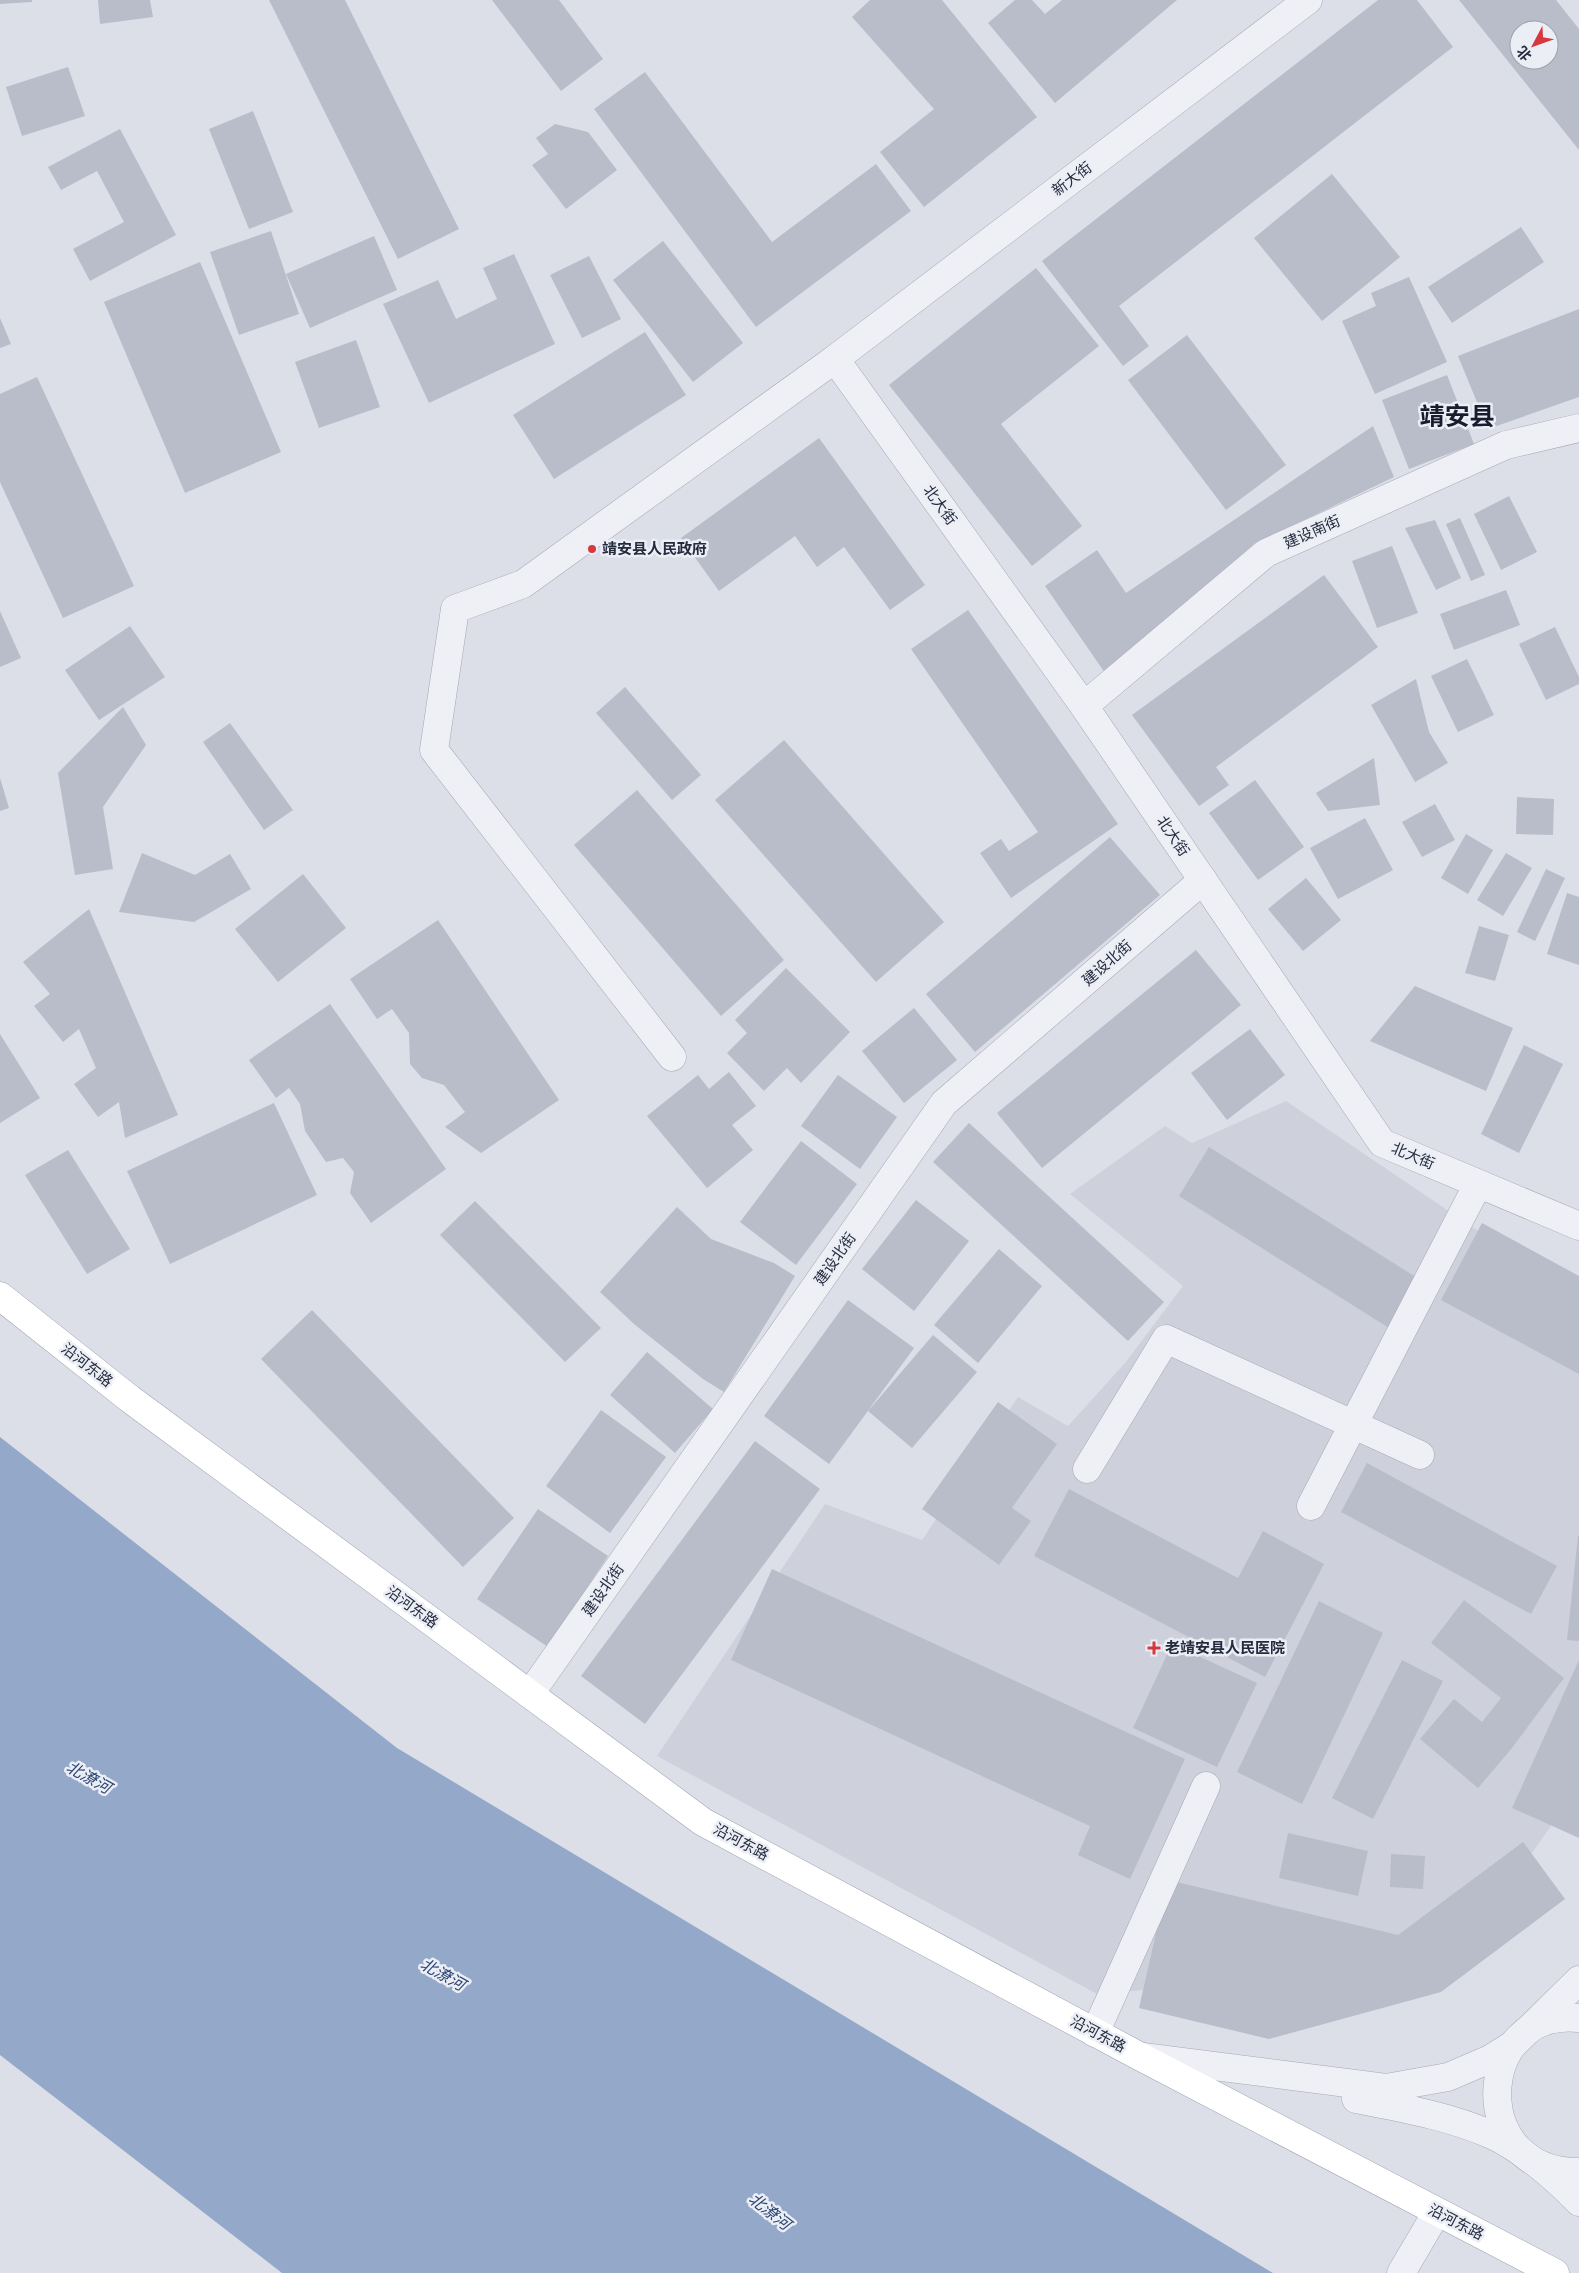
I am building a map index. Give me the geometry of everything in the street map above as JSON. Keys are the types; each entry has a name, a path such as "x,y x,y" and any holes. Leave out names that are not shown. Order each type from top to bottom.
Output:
{"main road":[{"name":"沿河东路","path":"0,1296 130,1399 704,1822 1139,2056 1555,2273"}],"street":[{"name":"新大街","path":"672,1057 434,750 455,609 523,584 835,358 1308,0"},
{"name":"北大街","path":"835,358 1084,706 1382,1143 1579,1226"},
{"name":"建设南街","path":"1084,706 1266,553 1506,445 1579,428"},
{"name":"建设北街","path":"530,1694 944,1103 1203,880"},
{"path":"1311,1506 1478,1184"},
{"path":"1087,1469 1166,1339 1420,1455"},
{"path":"1095,2032 1206,1786"},
{"path":"1579,1980 1514,2044 1503,2062 1497,2082 1496,2103 1502,2124 1512,2142 1579,2202"},
{"path":"1139,2056 1386,2088 1448,2076 1490,2059 1514,2044 1530,2030 1550,2020 1579,2018"},
{"path":"1139,2056 1432,2114 1493,2135 1545,2167 1565,2172 1579,2172"},
{"path":"1400,2273 1437,2212"}],"shaded area":[{"name":"老靖安县人民医院","path":"1286,1101 1579,1299 1579,1786 1506,1890 1325,1974 1097,1994 657,1756 825,1504 922,1540 1018,1397 1068,1426 1125,1363 1183,1286 1070,1194 1165,1126 1192,1143"}],"water":[{"name":"北潦河","path":"0,1437 397,1748 1273,2273 282,2273 0,2055"}],"building":[{"path":"0,0 32,0 32,2 0,4"},
{"path":"98,0 150,0 153,17 100,24"},
{"path":"269,0 345,0 459,229 398,259"},
{"path":"492,0 559,0 603,59 561,91"},
{"path":"870,0 942,0 1037,117 924,207 880,152 934,109 852,17"},
{"path":"1015,0 1032,0 1045,14 1062,0 1177,0 1055,103 988,23"},
{"path":"1378,0 1417,0 1453,47 1119,306 1149,346 1123,366 1042,261"},
{"path":"1459,0 1556,0 1579,29 1579,150 1515,70 1559,70 1559,20 1509,20 1509,62"},
{"path":"68,67 85,116 22,136 6,87"},
{"path":"645,72 772,242 876,164 911,211 756,327 594,109"},
{"path":"253,111 293,212 249,229 209,129"},
{"path":"555,124 588,132 617,170 566,209 532,165 548,154 536,138"},
{"path":"120,129 176,235 90,281 73,249 124,222 97,171 61,190 48,167"},
{"path":"1332,174 1400,257 1322,321 1254,238"},
{"path":"1521,227 1544,262 1452,323 1428,287"},
{"path":"271,231 299,314 239,335 210,252"},
{"path":"374,236 397,290 310,328 286,274"},
{"path":"663,241 743,343 693,382 613,280"},
{"path":"514,254 555,344 429,403 383,304 438,280 456,319 497,299 483,268"},
{"path":"589,256 621,319 582,338 550,275"},
{"path":"200,262 281,452 185,493 104,302"},
{"path":"1036,268 1099,346 1001,424 1082,526 1032,566 889,385"},
{"path":"1409,277 1447,362 1375,394 1342,321 1376,306 1371,293"},
{"path":"1579,309 1579,397 1488,429 1458,356"},
{"path":"0,318 11,344 0,348"},
{"path":"645,332 686,395 554,479 513,415"},
{"path":"1187,335 1286,465 1226,510 1128,380"},
{"path":"356,340 380,407 319,428 295,362"},
{"path":"1447,375 1474,444 1409,469 1382,400"},
{"path":"37,377 134,586 63,618 0,482 0,394"},
{"path":"1373,426 1394,477 1254,544 1105,673 1045,586 1097,550 1126,593"},
{"path":"819,438 925,585 890,610 844,547 817,567 795,536 719,591 681,538"},
{"path":"1509,496 1537,552 1501,570 1474,514"},
{"path":"1460,518 1485,575 1471,581 1446,524"},
{"path":"1435,520 1461,578 1436,590 1405,528"},
{"path":"1392,546 1418,613 1377,628 1352,561"},
{"path":"1324,575 1378,647 1216,767 1229,785 1199,806 1132,715"},
{"path":"1506,590 1520,625 1454,650 1440,614"},
{"path":"968,610 1118,824 1011,898 980,853 1001,839 1009,851 1038,832 911,649"},
{"path":"0,611 21,658 0,667"},
{"path":"130,626 165,677 99,720 65,670"},
{"path":"1555,627 1579,677 1579,684 1546,700 1519,644"},
{"path":"1467,659 1494,715 1458,732 1431,676"},
{"path":"1416,679 1429,732 1448,763 1415,782 1371,705"},
{"path":"625,687 701,775 672,800 596,713"},
{"path":"123,707 146,745 103,807 113,869 75,875 58,773"},
{"path":"230,723 293,810 264,830 203,742"},
{"path":"784,740 944,922 876,982 715,800"},
{"path":"1374,758 1380,805 1328,811 1316,793"},
{"path":"0,778 9,808 0,811"},
{"path":"1255,780 1304,847 1258,880 1209,813"},
{"path":"637,790 784,960 721,1016 574,845"},
{"path":"1517,797 1554,799 1553,835 1516,834"},
{"path":"1435,804 1455,840 1422,857 1402,822"},
{"path":"1365,818 1393,870 1338,899 1310,848"},
{"path":"1466,834 1493,850 1468,894 1441,878"},
{"path":"1110,837 1160,895 975,1052 926,994"},
{"path":"142,853 195,875 230,854 251,889 194,922 119,912"},
{"path":"1506,853 1532,868 1503,916 1477,900"},
{"path":"1546,869 1565,878 1535,941 1517,932"},
{"path":"303,874 346,928 278,982 235,929"},
{"path":"1306,878 1341,920 1303,951 1268,909"},
{"path":"1567,893 1579,897 1579,965 1547,954"},
{"path":"89,909 178,1115 125,1138 119,1102 98,1117 74,1084 96,1068 79,1029 63,1042 34,1006 50,994 23,962"},
{"path":"438,920 559,1100 481,1153 445,1127 465,1112 444,1085 422,1078 410,1064 409,1033 392,1009 377,1019 350,979"},
{"path":"1479,926 1509,935 1495,981 1465,973"},
{"path":"1196,950 1241,1005 1042,1168 997,1113"},
{"path":"786,968 850,1032 801,1083 787,1068 764,1091 727,1053 747,1033 735,1020"},
{"path":"1415,986 1513,1028 1486,1091 1370,1041"},
{"path":"330,1004 446,1169 371,1223 350,1193 354,1172 343,1158 326,1162 305,1131 300,1104 289,1088 276,1098 249,1060"},
{"path":"914,1008 957,1060 904,1103 862,1051"},
{"path":"1250,1029 1285,1075 1227,1120 1191,1073"},
{"path":"0,1034 40,1098 0,1123"},
{"path":"1524,1045 1563,1064 1519,1153 1481,1134"},
{"path":"729,1072 756,1106 732,1125 753,1150 707,1188 647,1116 698,1075 709,1089"},
{"path":"838,1075 897,1117 860,1169 801,1126"},
{"path":"274,1103 317,1195 170,1264 127,1171"},
{"path":"969,1123 1164,1302 1128,1341 933,1162"},
{"path":"801,1141 857,1184 796,1265 740,1222"},
{"path":"1209,1147 1419,1279 1389,1328 1179,1196"},
{"path":"68,1150 130,1249 87,1274 25,1175"},
{"path":"916,1200 969,1241 914,1311 862,1269"},
{"path":"475,1201 601,1328 565,1362 440,1235"},
{"path":"677,1207 711,1239 774,1263 795,1276 724,1392 703,1379 634,1324 600,1292"},
{"path":"1482,1223 1579,1276 1579,1374 1441,1300"},
{"path":"999,1249 1042,1286 978,1363 934,1325"},
{"path":"848,1300 914,1348 829,1464 764,1416"},
{"path":"312,1310 514,1518 463,1567 261,1359"},
{"path":"933,1335 977,1372 912,1448 868,1411"},
{"path":"647,1352 713,1409 675,1453 610,1395"},
{"path":"998,1402 1057,1444 1012,1508 1031,1521 999,1565 922,1509"},
{"path":"601,1410 666,1457 610,1533 546,1486"},
{"path":"755,1441 820,1489 645,1724 581,1676"},
{"path":"1367,1463 1557,1566 1531,1614 1341,1512"},
{"path":"1069,1489 1238,1578 1263,1531 1324,1564 1265,1677 1034,1556"},
{"path":"538,1509 608,1556 548,1647 477,1599"},
{"path":"1579,1536 1579,1641 1567,1640"},
{"path":"772,1569 1185,1759 1130,1879 1078,1855 1090,1826 731,1660"},
{"path":"1464,1600 1564,1678 1512,1748 1478,1788 1420,1739 1454,1699 1482,1722 1501,1698 1431,1643"},
{"path":"1319,1601 1383,1633 1302,1804 1237,1772"},
{"path":"1172,1644 1257,1683 1217,1767 1133,1728"},
{"path":"1402,1660 1443,1681 1373,1819 1332,1798"},
{"path":"1579,1660 1579,1838 1512,1808"},
{"path":"1288,1833 1368,1851 1358,1896 1279,1878"},
{"path":"1523,1842 1565,1899 1441,1992 1269,2039 1139,2008 1168,1880 1398,1935"},
{"path":"1391,1854 1425,1856 1423,1889 1390,1887"}],"place":[{"name":"靖安县人民政府","path":"592,549"},
{"name":"老靖安县人民医院","path":"1154,1648"}],"district":[{"name":"靖安县","path":"1457,416"}]}
